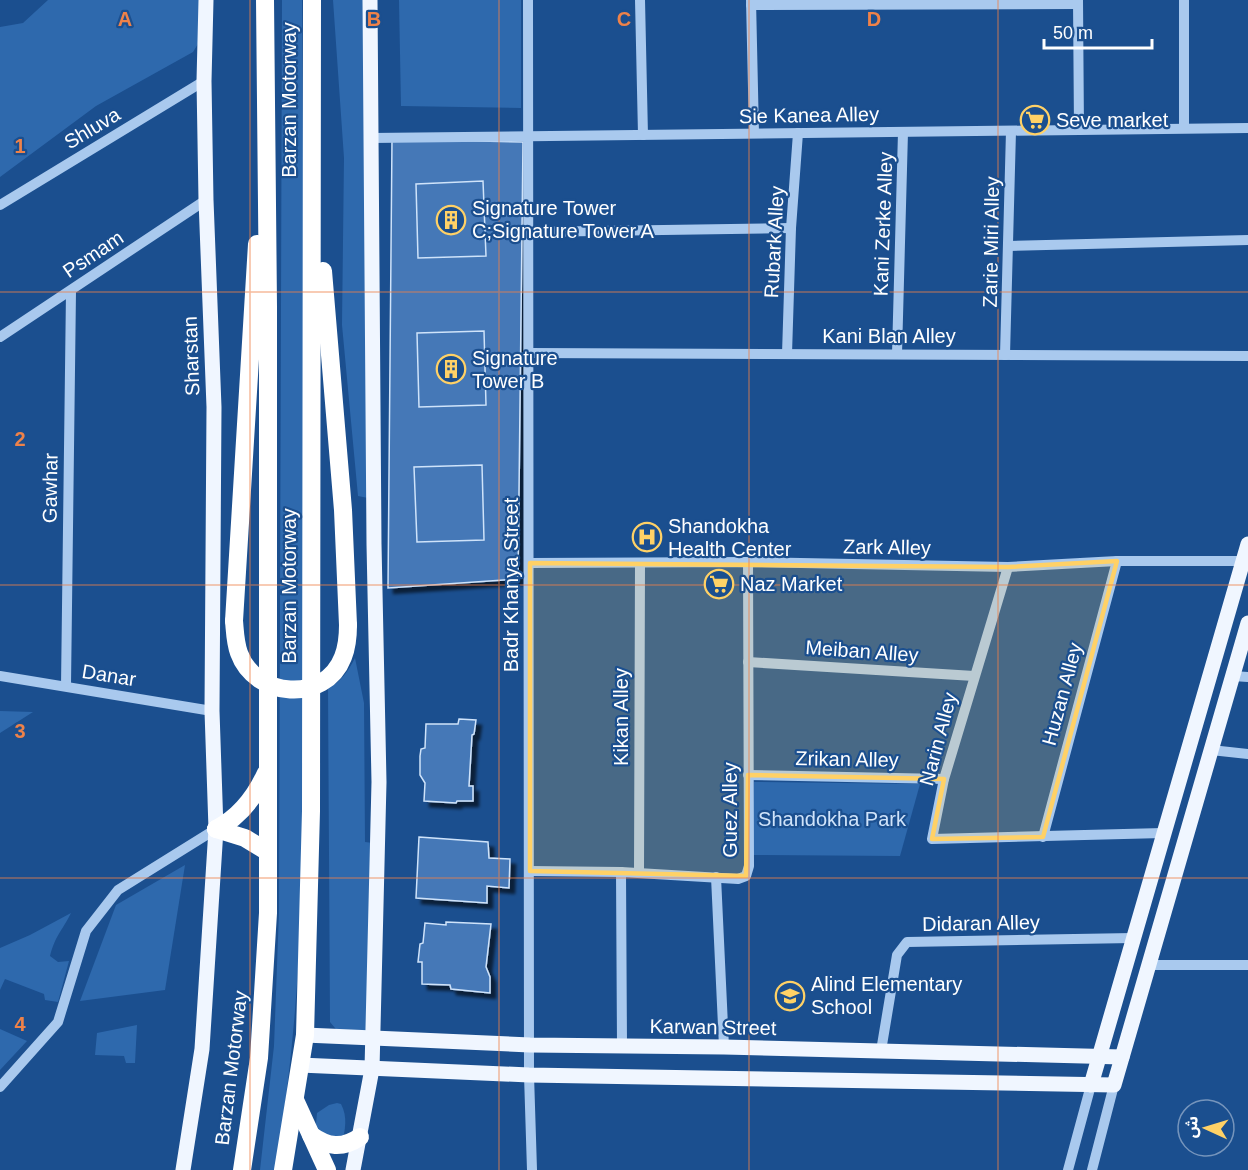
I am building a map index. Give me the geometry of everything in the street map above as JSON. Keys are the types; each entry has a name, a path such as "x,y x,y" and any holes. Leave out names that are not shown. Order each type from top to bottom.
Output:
{"highway":[{"name":"Barzan Motorway","path":"242,1170 259,1058 268,913 266,0"},
{"name":"Barzan Motorway","path":"284,1170 305,1035 312,799 312,0"},
{"path":"266,125 249,342 234,621 239,654 247,669 262,682 279,689 297,691 315,686 331,675 343,659 348,640 343,510 328,347 312,123"},
{"path":"216,829 229,823 240,814 257,790 268,768"},
{"path":"216,829 232,832 268,852"},
{"path":"295,1100 327,1170"},
{"path":"311,1135 320,1141 340,1146 350,1144 360,1137"}],"main road":[{"name":"Sharstan","path":"183,1170 202,1049 216,829 212,711 214,407 206,200 204,81 206,0"},
{"path":"354,1170 372,1069 374,1038 379,782 374,544 370,0"},
{"path":"1091,1085 1248,544"},
{"path":"300,1065 530,1075 1114,1085 1211,750 1240,676 1248,623"},
{"name":"Karwan Street","path":"305,1035 530,1045 724,1047 1122,1057"}],"street":[{"name":"Badr Khanya Street","path":"528,0 532,1170"},
{"path":"640,0 643,135"},
{"path":"1184,0 1184,128"},
{"path":"754,133 751,3 1078,2 1079,130"},
{"name":"Shluva","path":"0,205 204,81"},
{"name":"Sie Kanea Alley","path":"371,138 1248,128"},
{"name":"Zarie Miri Alley","path":"1005,355 1011,130"},
{"name":"Kani Zerke Alley","path":"897,354 903,132"},
{"name":"Rubark Alley","path":"787,354 791,228 798,133"},
{"name":"Psmam","path":"0,337 206,200"},
{"path":"529,232 791,228"},
{"path":"1009,246 1248,240"},
{"name":"Gawhar","path":"66,686 71,291"},
{"name":"Kani Blan Alley","path":"529,353 1248,356"},
{"name":"Zark Alley","path":"530,563 748,562 1008,567 1117,561 1244,561"},
{"name":"Huzan Alley","path":"1043,837 1117,561"},
{"name":"Guez Alley","path":"530,871 639,872 738,879 746,876 749,866 748,562"},
{"name":"Kikan Alley","path":"639,872 640,563"},
{"name":"Narin Alley","path":"1008,567 944,779 932,839 1163,834"},
{"name":"Meiban Alley","path":"748,662 974,676"},
{"name":"Danar","path":"0,676 212,711"},
{"path":"1211,750 1248,754"},
{"name":"Zrikan Alley","path":"748,775 944,779"},
{"path":"0,1087 58,1022 86,931 118,890 216,829"},
{"path":"621,872 622,1047"},
{"path":"716,878 724,1047"},
{"name":"Didaran Alley","path":"881,1051 897,955 907,942 1133,938"},
{"path":"1149,965 1248,965"},
{"path":"1068,1170 1091,1085"},
{"path":"1092,1170 1114,1085"}],"highlighted area":[{"path":"1117,561 1043,837 932,839 944,779 748,775 746,876 530,871 530,563 1008,567"}],"green space":[{"path":"48,0 203,0 201,39 193,52 96,106 0,177 0,27 23,23"},
{"path":"282,0 302,0 305,472 304,833 298,968 285,1103 275,1170 260,1170 274,1046 279,912"},
{"path":"333,0 364,0 368,498 358,496 342,325 344,158"},
{"path":"399,0 521,0 521,108 401,106"},
{"path":"355,658 364,703 365,842 373,843 366,1033 340,1034 330,1022 328,688 344,676"},
{"path":"0,711 33,712 0,733"},
{"name":"Shandokha Park","path":"754,782 920,784 900,856 752,855"},
{"path":"185,865 165,990 80,1001 116,905"},
{"path":"71,913 56,938 50,956 58,962 69,961 58,1002 45,1000 44,994 5,979 0,990 0,948"},
{"path":"137,1025 135,1063 126,1063 124,1056 95,1055 97,1033"},
{"path":"0,1029 27,1041 0,1070"},
{"path":"337,1103 341,1104 345,1119 342,1143 315,1136 317,1113"}],"building":[{"path":"392,139 523,142 518,579 388,588"},
{"name":"Signature Tower C;Signature Tower A","path":"483,181 486,256 418,258 416,184"},
{"name":"Signature Tower B","path":"484,331 486,405 419,407 417,333"},
{"path":"482,465 484,540 417,542 414,467"},
{"path":"459,719 476,720 472,735 469,786 473,786 473,801 457,801 456,803 424,801 425,783 420,775 420,756 421,749 425,748 426,724 458,724"},
{"path":"419,837 488,842 489,858 510,859 509,888 487,886 487,903 416,898"},
{"path":"446,922 491,924 486,967 490,977 490,993 451,989 450,985 422,984 422,962 418,962 425,923 446,925"}],"place":[{"name":"Seve market","path":"1035,120"},
{"name":"Signature Tower C;Signature Tower A","path":"451,220"},
{"name":"Signature Tower B","path":"451,369"},
{"name":"Shandokha Health Center","path":"647,537"},
{"name":"Naz Market","path":"719,584"},
{"name":"Alind Elementary School","path":"790,996"}]}
